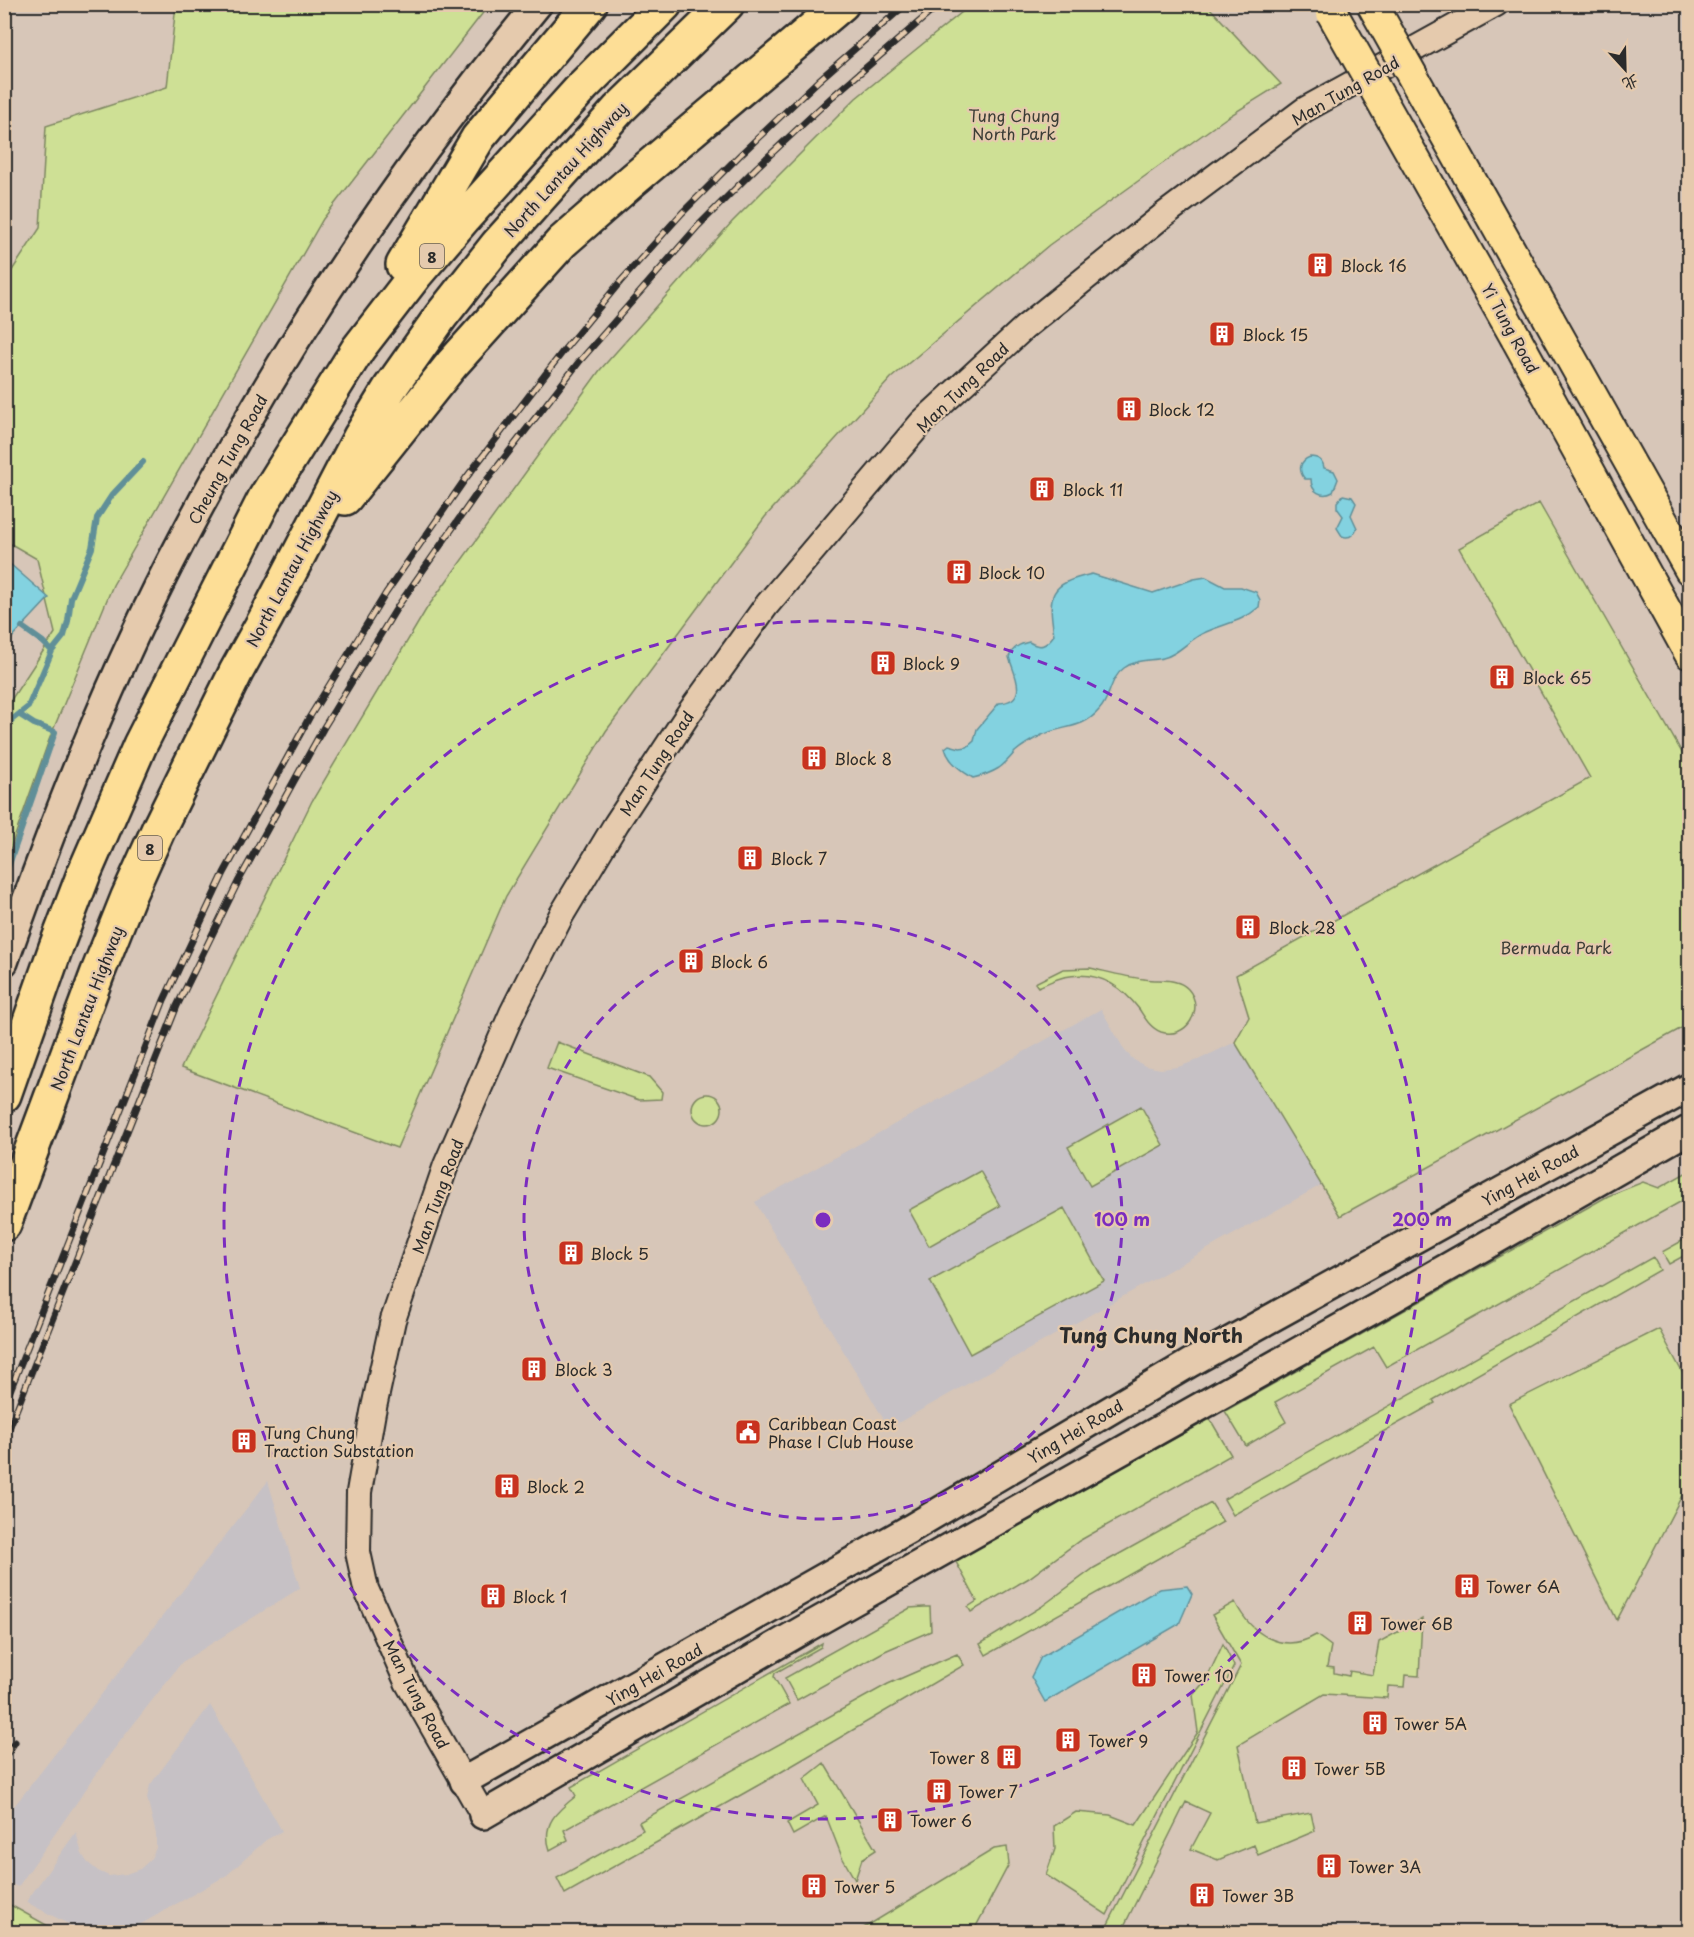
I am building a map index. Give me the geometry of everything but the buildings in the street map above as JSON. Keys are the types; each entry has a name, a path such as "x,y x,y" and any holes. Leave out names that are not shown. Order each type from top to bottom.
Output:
{"highway":[{"path":"358,348 376,311 478,138 590,4"},
{"name":"8","path":"4,1095 83,876 140,745 265,498 358,348 416,274 584,85 665,4"},
{"name":"North Lantau Highway","path":"4,1224 132,887 236,672 360,437 390,388 447,307 496,245 619,109 727,4"},
{"path":"296,562 452,364 562,242 842,4"}],"main road":[{"name":"Cheung Tung Road","path":"4,962 73,779 119,670 182,540 249,418 326,291 421,153 538,4"},
{"path":"1372,4 1689,570"},
{"name":"Yi Tung Road","path":"1329,9 1516,338 1689,654"},
{"name":"Ying Hei Road","path":"464,1782 913,1527 1190,1363 1689,1087"},
{"path":"483,1815 808,1627 1689,1129"}],"street":[{"name":"Man Tung Road","path":"483,1815 407,1682 366,1589 358,1552 359,1492 393,1320 446,1165 512,1013 562,914 616,824 689,713 766,606 922,422 1024,328 1165,214 1305,110 1496,4"}],"shaded area":[{"path":"1101,1009 1125,1051 1145,1066 1161,1069 1178,1067 1235,1042 1321,1185 889,1428 755,1202"},
{"path":"268,1481 300,1588 182,1662 111,1753 18,1887 5,1881 5,1818"},
{"path":"210,1705 282,1831 266,1840 227,1875 127,1932 84,1932 26,1902 76,1832 82,1854 87,1862 109,1876 140,1869 150,1860 156,1848 156,1834 147,1798 150,1785"}],"green space":[{"name":"Tung Chung North Park","path":"972,4 1207,5 1281,84 1226,118 1049,245 891,378 765,517 606,731 506,896 397,1148 181,1068 312,801 427,608 600,370 732,222 856,98"},
{"path":"176,5 489,5 323,219 113,585 49,740 5,864 5,709 55,633 37,559 4,540 5,281 40,228 46,126 167,87"},
{"name":"Bermuda Park","path":"1539,503 1689,765 1689,1024 1340,1216 1235,1042 1249,1017 1236,975 1590,778 1459,548"},
{"path":"1090,968 1148,980 1178,982 1188,989 1193,997 1195,1005 1191,1021 1178,1031 1161,1032 1148,1022 1124,992 1096,977 1075,975 1038,987 1035,983 1063,969"},
{"path":"557,1042 649,1077 662,1092 661,1099 639,1100 547,1068"},
{"path":"707,1094 718,1098 722,1109 718,1120 707,1124 696,1120 692,1109 696,1098"},
{"path":"1141,1106 1163,1145 1090,1186 1068,1147"},
{"path":"980,1171 1000,1206 929,1246 909,1210"},
{"path":"1689,1171 1689,1197 1386,1367 1374,1347 1275,1402 1286,1422 1246,1446 1225,1411 1608,1196 1643,1182 1659,1188"},
{"path":"1064,1208 1104,1281 970,1354 930,1281"},
{"path":"1689,1237 1689,1253 1669,1264 1662,1252"},
{"path":"1653,1257 1660,1270 1433,1400 1435,1403 1233,1515 1224,1499"},
{"path":"1659,1329 1689,1385 1689,1482 1617,1620 1509,1404"},
{"path":"1210,1419 1231,1455 1079,1541 1029,1578 971,1612 968,1607 977,1601 955,1560"},
{"path":"1211,1503 1223,1522 986,1655 980,1644 1041,1607 1094,1568"},
{"path":"1235,1602 1250,1623 1269,1638 1291,1643 1316,1635 1331,1646 1327,1667 1334,1668 1334,1673 1349,1676 1350,1671 1373,1675 1379,1642 1422,1619 1419,1676 1405,1675 1404,1687 1388,1686 1387,1698 1324,1694 1238,1745 1255,1823 1311,1813 1315,1831 1258,1855 1254,1845 1218,1860 1191,1849 1210,1813 1186,1802 1121,1932 1104,1932 1241,1665 1212,1615"},
{"path":"930,1607 931,1631 885,1651 797,1700 785,1678 910,1608"},
{"path":"822,1643 821,1647 775,1673 774,1677 789,1704 564,1830 568,1840 550,1850 549,1825 557,1813 576,1796 571,1787"},
{"path":"1223,1644 1234,1666 1107,1915 1046,1875 1055,1849 1054,1826 1076,1812 1110,1815 1136,1825 1198,1732 1193,1695 1206,1680"},
{"path":"957,1654 964,1665 764,1782 565,1894 557,1878 643,1830 639,1822 888,1684"},
{"path":"824,1763 876,1850 862,1859 855,1880 842,1857 826,1816 793,1835 787,1823 818,1805 804,1779"},
{"path":"1007,1847 1009,1864 973,1932 857,1932 994,1849"},
{"path":"5,1902 59,1932 5,1932"}],"water":[{"path":"1310,457 1319,460 1324,468 1334,471 1338,479 1333,492 1318,493 1311,484 1311,479 1305,479 1303,476 1302,464"},
{"path":"1343,495 1352,497 1356,503 1351,515 1357,528 1349,537 1342,536 1337,528 1343,516 1337,508 1337,502"},
{"path":"10,564 49,598 5,645 5,567"},
{"path":"1092,574 1153,593 1206,577 1225,587 1241,587 1256,592 1260,600 1259,607 1240,619 1200,635 1169,656 1129,665 1119,672 1106,700 1093,716 1079,724 1038,737 1018,749 999,768 973,778 956,765 945,748 949,745 967,747 974,741 977,729 999,703 1015,697 1018,685 1009,657 1017,646 1029,642 1040,646 1048,642 1054,635 1051,610 1054,593 1067,582"},
{"path":"1187,1586 1192,1594 1179,1624 1045,1702 1031,1677 1041,1657 1159,1589"}],"waterway":[{"path":"4,726 28,707 52,651 64,636 71,598 92,548 97,518 112,495 143,462"},
{"path":"22,627 52,651"},
{"path":"4,879 55,732 34,724 20,715"}],"railway":[{"path":"4,1406 164,1000 224,873 309,718 386,593 466,478 564,350 620,282 682,213 741,154 819,80 906,4"},
{"path":"4,1441 177,1006 238,882 324,727 398,606 480,489 579,362 698,226 833,96 940,4"},
{"path":"4,1758 15,1742"}],"place":[{"name":"Block 16","path":"1320,265"},
{"name":"Block 15","path":"1222,334"},
{"name":"Block 12","path":"1129,409"},
{"name":"Block 11","path":"1042,489"},
{"name":"Block 10","path":"959,572"},
{"name":"Block 9","path":"883,663"},
{"name":"Block 65","path":"1502,677"},
{"name":"Block 8","path":"814,758"},
{"name":"Block 7","path":"750,858"},
{"name":"Block 28","path":"1248,927"},
{"name":"Block 6","path":"691,961"},
{"name":"Block 5","path":"571,1253"},
{"name":"Block 3","path":"534,1369"},
{"name":"Caribbean Coast Phase I Club House","path":"748,1432"},
{"name":"Tung Chung Traction Substation","path":"244,1441"},
{"name":"Block 2","path":"507,1486"},
{"name":"Tower 6A","path":"1467,1586"},
{"name":"Block 1","path":"493,1596"},
{"name":"Tower 6B","path":"1360,1623"},
{"name":"Tower 10","path":"1144,1675"},
{"name":"Tower 5A","path":"1375,1723"},
{"name":"Tower 9","path":"1068,1740"},
{"name":"Tower 8","path":"1009,1757"},
{"name":"Tower 5B","path":"1294,1768"},
{"name":"Tower 7","path":"939,1791"},
{"name":"Tower 6","path":"890,1820"},
{"name":"Tower 3A","path":"1329,1866"},
{"name":"Tower 5","path":"814,1886"},
{"name":"Tower 3B","path":"1202,1895"}],"district":[{"name":"Tung Chung North","path":"1151,1335"}]}
